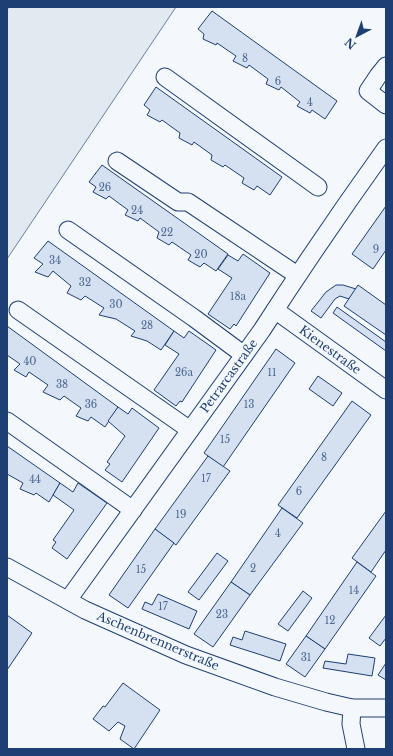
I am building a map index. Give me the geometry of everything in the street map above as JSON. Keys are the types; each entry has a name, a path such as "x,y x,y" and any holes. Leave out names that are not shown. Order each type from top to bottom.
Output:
{"street":[{"path":"386,66 368,91 386,105"},
{"path":"165,77 318,187"},
{"name":"Petrarcastraße","path":"68,600 244,355 342,208 386,148"},
{"path":"116,161 178,202 188,202 297,275"},
{"path":"68,230 194,318 244,355"},
{"path":"18,310 190,430"},
{"name":"Kienestraße","path":"275,310 386,390"},
{"path":"7,421 133,510"},
{"name":"Aschenbrennerstraße","path":"7,567 85,610 186,655 275,687 352,708 386,708"},
{"path":"352,708 351,724 356,749"}],"shaded area":[{"path":"9,7 176,7 7,259 7,10"}],"building":[{"path":"212,11 337,101 325,119 312,110 310,113 297,106 300,102 281,87 279,90 266,84 268,79 249,65 247,68 233,61 236,56 217,43 216,45 203,39 204,34 198,29"},
{"path":"156,87 282,177 270,195 257,186 254,190 242,183 244,178 225,165 223,167 211,160 212,155 194,142 192,145 179,138 180,133 162,120 160,122 147,115 150,110 144,105"},
{"path":"102,165 228,254 216,271 204,263 200,267 188,260 191,255 172,242 169,245 157,238 159,232 140,218 138,221 125,215 128,210 109,196 106,199 93,192 96,187 89,182"},
{"path":"386,206 386,250 373,269 352,254"},
{"path":"48,241 174,331 161,350 147,341 131,336 135,331 116,319 99,315 104,308 85,296 81,300 67,293 71,286 53,271 48,277 35,272 43,264 34,258"},
{"path":"243,254 270,273 236,326 234,324 230,329 208,314 232,278 218,269 228,255 238,261"},
{"path":"336,285 343,285 356,289 349,299 340,296 335,299 321,318 311,311 326,292"},
{"path":"358,285 386,305 386,335 344,306"},
{"path":"337,307 386,342 386,351 333,313"},
{"path":"7,326 118,407 105,427 91,417 88,421 76,416 81,408 64,396 60,400 43,392 48,385 29,372 26,377 14,370 20,364 7,355"},
{"path":"174,331 184,338 189,331 216,350 182,402 180,401 176,406 154,390 179,354 165,345"},
{"path":"276,349 295,363 223,467 204,453"},
{"path":"318,376 342,393 333,406 309,389"},
{"path":"352,401 371,415 297,518 278,505"},
{"path":"118,407 128,414 132,408 159,428 122,482 105,470 110,464 107,462 125,436 108,421"},
{"path":"7,446 60,483 49,502 36,493 34,495 20,489 23,483 7,474"},
{"path":"208,456 230,471 176,545 155,529"},
{"path":"60,483 73,492 78,483 107,503 67,559 52,548 56,542 53,540 74,510 53,495"},
{"path":"282,508 303,523 250,595 231,582"},
{"path":"386,511 386,550 371,572 352,558"},
{"path":"155,529 174,543 128,608 109,595"},
{"path":"217,553 228,561 199,600 188,592"},
{"path":"357,562 376,576 325,649 306,636"},
{"path":"231,582 250,595 213,647 194,634"},
{"path":"303,591 312,598 288,631 278,624"},
{"path":"158,594 197,611 189,629 142,609 145,602 152,605"},
{"path":"7,615 32,633 7,670"},
{"path":"386,615 386,638 380,646 369,638"},
{"path":"245,631 286,644 280,661 230,645 233,637 242,640"},
{"path":"306,636 325,649 305,677 286,664"},
{"path":"348,654 375,658 372,676 323,668 325,661 346,664"},
{"path":"386,663 386,680 378,675"},
{"path":"123,683 160,710 134,749 120,739 125,726 118,722 109,731 93,719 103,706 105,707"}]}
